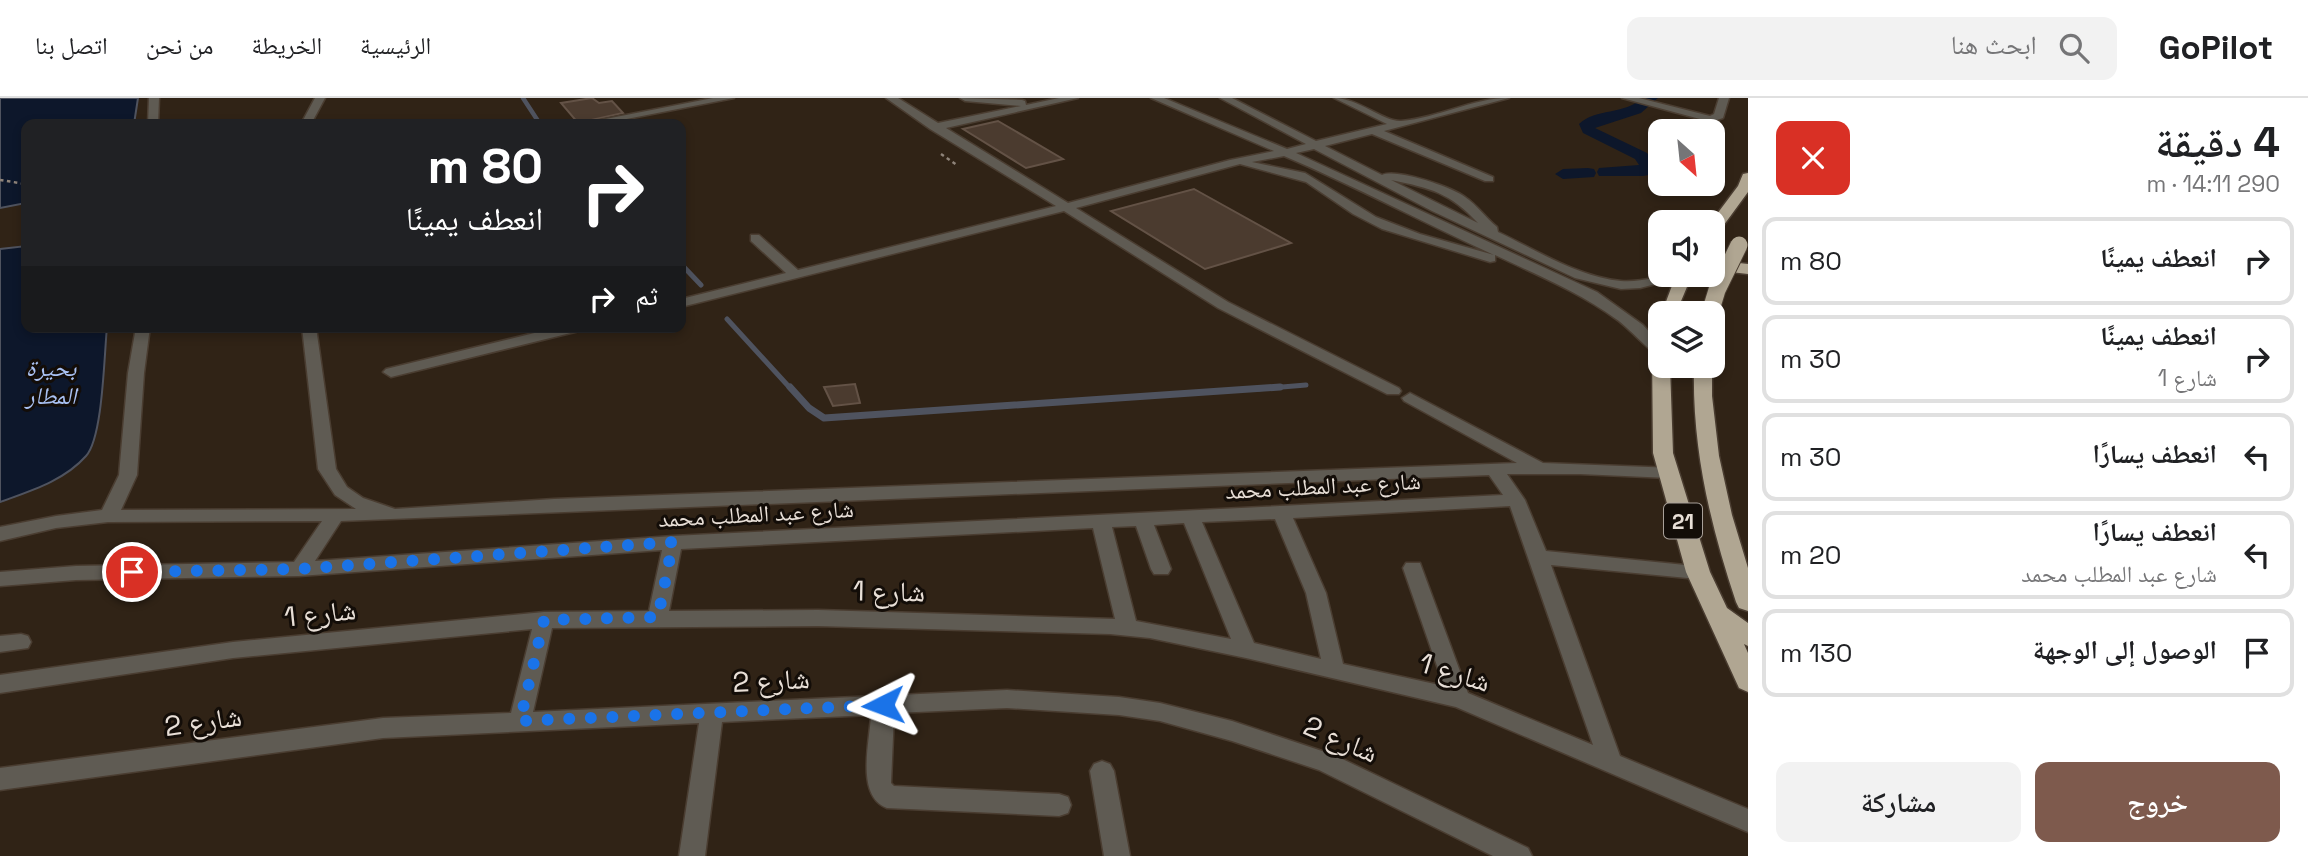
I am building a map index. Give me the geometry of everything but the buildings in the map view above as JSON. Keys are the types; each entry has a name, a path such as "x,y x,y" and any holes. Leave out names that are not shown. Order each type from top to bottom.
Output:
{"highway":[{"path":"1725,214 1745,186 1748,177"},
{"path":"1714,301 1744,239"},
{"path":"1725,266 1748,269"},
{"name":"21","path":"1661,378 1663,453 1698,572 1748,681"},
{"path":"1703,378 1704,420 1710,464 1720,514 1748,602"},
{"path":"1718,614 1748,636"}],"street":[{"path":"153,119 155,98"},
{"path":"309,119 320,98"},
{"path":"613,119 729,98"},
{"path":"891,98 1223,304 1393,391"},
{"path":"965,98 1043,104"},
{"path":"934,127 1073,98"},
{"path":"1156,98 1287,152 1415,214 1549,268"},
{"path":"1224,98 1549,268"},
{"path":"1339,98 1396,124"},
{"path":"1462,98 1477,105"},
{"path":"686,302 1234,162 1287,152 1504,98"},
{"path":"1627,98 1716,118 1719,117 1724,98"},
{"path":"1228,129 1258,130 1266,125 1265,120"},
{"path":"1372,130 1489,179"},
{"path":"1234,162 1283,170 1310,180 1350,208 1395,229 1603,282 1640,285 1648,283"},
{"path":"1363,170 1425,184 1462,200 1491,229 1592,295 1638,328 1648,339"},
{"path":"1415,214 1436,208"},
{"path":"755,238 796,275"},
{"path":"1592,295 1605,289 1603,282"},
{"path":"108,516 124,488 128,475 135,382 142,333"},
{"path":"310,333 327,469 341,491 357,502 373,510 395,515"},
{"path":"391,372 553,333"},
{"path":"1410,398 1539,468"},
{"path":"0,534 57,522 108,516 395,515 554,505 1494,469 1670,472"},
{"path":"1494,469 1516,500 1611,763"},
{"name":"شارع عبد المطلب محمد","path":"0,579 76,573 299,569 673,542 1516,500"},
{"path":"1282,512 1316,593 1334,669"},
{"path":"299,569 336,515"},
{"path":"1191,516 1245,650"},
{"path":"1143,519 1161,569"},
{"path":"1101,521 1128,628"},
{"path":"658,617 673,542"},
{"path":"1539,558 1698,572"},
{"path":"1413,568 1459,699"},
{"name":"شارع 1","path":"0,684 233,650 544,620 658,617 818,618 1070,624 1128,628 1334,669 1459,699 1748,821"},
{"path":"520,721 544,620"},
{"name":"شارع 2","path":"0,779 333,733 520,721 1007,699 1119,706 1160,712 1232,731 1326,762 1519,856"},
{"path":"883,705 879,785 887,797 1059,805"},
{"path":"692,856 712,713"},
{"path":"1102,771 1116,856"}],"path":[{"path":"941,154 957,165"},
{"path":"0,180 21,183"}],"water":[{"path":"0,98 138,98 135,119 21,119 21,204 0,208"},
{"name":"بحيرة المطار","path":"21,247 21,333 107,333 96,432 86,456 57,479 0,502 0,249"}],"waterway":[{"path":"523,98 537,119"},
{"path":"1605,172 1643,171 1648,165 1641,156 1588,130 1587,124 1636,110 1651,98"},
{"path":"1563,174 1588,173"},
{"path":"686,269 701,285"},
{"path":"727,319 791,389"},
{"path":"1257,389 1306,385"},
{"path":"790,387 809,408 824,418 1280,387"}],"route":[{"path":"132,572 299,569 673,542 658,617 544,620 520,721 883,705"}]}
